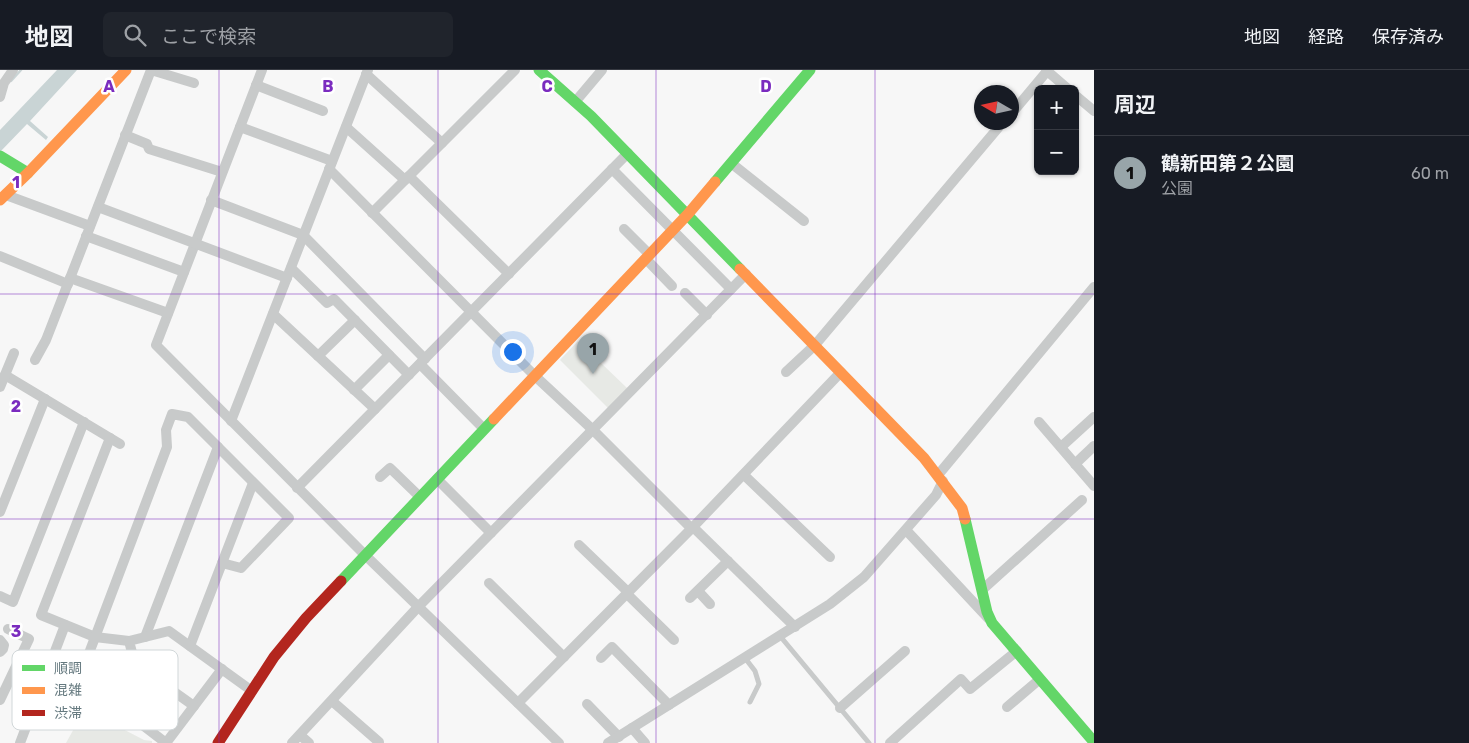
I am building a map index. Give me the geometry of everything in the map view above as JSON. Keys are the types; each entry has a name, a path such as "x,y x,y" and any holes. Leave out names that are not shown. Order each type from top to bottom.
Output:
{"street":[{"path":"0,98 4,83 13,70"},
{"path":"126,70 3,197 184,272"},
{"path":"35,360 46,340 151,70 194,83"},
{"path":"262,70 156,345 297,488 518,703 554,741"},
{"path":"372,213 515,70"},
{"path":"539,70 628,153 924,458 941,478 962,508 987,612 992,622"},
{"path":"575,102 602,70"},
{"path":"218,743 274,657 306,618 674,230 810,70"},
{"path":"1019,104 1047,70 1064,85"},
{"path":"231,421 367,72 442,143"},
{"path":"256,85 323,111"},
{"path":"1079,98 1094,111"},
{"path":"240,127 331,165 372,213 535,376 593,430 794,627"},
{"path":"346,127 407,178 509,274"},
{"path":"786,372 815,345 996,130"},
{"path":"125,135 147,144 149,149 222,172"},
{"path":"297,488 628,153"},
{"path":"1,157 28,173"},
{"path":"731,163 804,221"},
{"path":"612,169 732,290"},
{"path":"211,200 303,235 423,361 484,429"},
{"path":"98,207 286,278"},
{"path":"624,228 672,286"},
{"path":"0,256 69,281 168,313"},
{"path":"291,268 327,303 334,299 409,375"},
{"path":"292,743 418,607 746,274"},
{"path":"608,743 830,604 864,577 936,495 941,478 1094,287"},
{"path":"685,293 707,315"},
{"path":"272,314 375,409"},
{"path":"318,356 355,320"},
{"path":"0,387 14,353"},
{"path":"354,390 389,355"},
{"path":"518,703 744,475 841,372"},
{"path":"5,374 120,444"},
{"path":"0,512 45,399"},
{"path":"90,650 168,447 166,430 172,414 188,417 289,518 241,568 222,563"},
{"path":"1061,448 1094,417"},
{"path":"0,596 13,602 84,422"},
{"path":"1038,422 1094,486"},
{"path":"110,438 41,614 95,637 129,641 170,631 252,691"},
{"path":"1075,464 1094,446"},
{"path":"146,637 218,447"},
{"path":"380,477 390,468 420,497"},
{"path":"744,475 830,557"},
{"path":"437,479 491,534"},
{"path":"190,646 253,483"},
{"path":"982,590 1082,500"},
{"path":"906,530 992,622 1094,742"},
{"path":"579,545 674,640"},
{"path":"710,604 694,594 728,561"},
{"path":"489,583 564,657"},
{"path":"55,650 65,625"},
{"path":"8,629 29,639 24,650"},
{"path":"0,640 4,645 0,652"},
{"path":"129,641 131,650"},
{"path":"601,658 612,647 670,705"},
{"path":"840,708 905,650"},
{"path":"890,743 961,679 970,690 1016,652"},
{"path":"178,727 222,669"},
{"path":"0,700 12,675"},
{"path":"1007,707 1040,679"},
{"path":"178,695 194,706"},
{"path":"332,701 379,742"},
{"path":"587,704 619,736"},
{"path":"632,728 645,743"},
{"path":"20,743 25,730"},
{"path":"149,730 166,743 176,730"},
{"path":"300,735 309,743"}],"lane":[{"path":"780,636 869,743"},
{"path":"744,658 755,671 759,684 750,702"}],"shaded area":[{"path":"57,70 77,70 30,121 48,137 46,140 27,124 0,152 0,130"},
{"path":"578,341 627,388 608,408 560,360"},
{"path":"73,730 125,730 144,740 152,741 152,743 66,743"}],"waterway":[{"path":"11,81 21,70"}],"traffic: fast":[{"path":"539,70 591,116 740,269"},
{"path":"715,182 810,70"},
{"path":"0,156 28,173"},
{"path":"341,581 494,419"},
{"path":"965,519 987,612 992,623 1094,742"}],"traffic: slow":[{"path":"0,200 126,70"},
{"path":"494,419 688,214 715,182"},
{"path":"740,269 924,458 962,508 965,519"}],"traffic: jam":[{"path":"218,743 274,657 306,618 341,581"}],"place":[{"name":"鶴新田第２公園","path":"593,374"}]}
